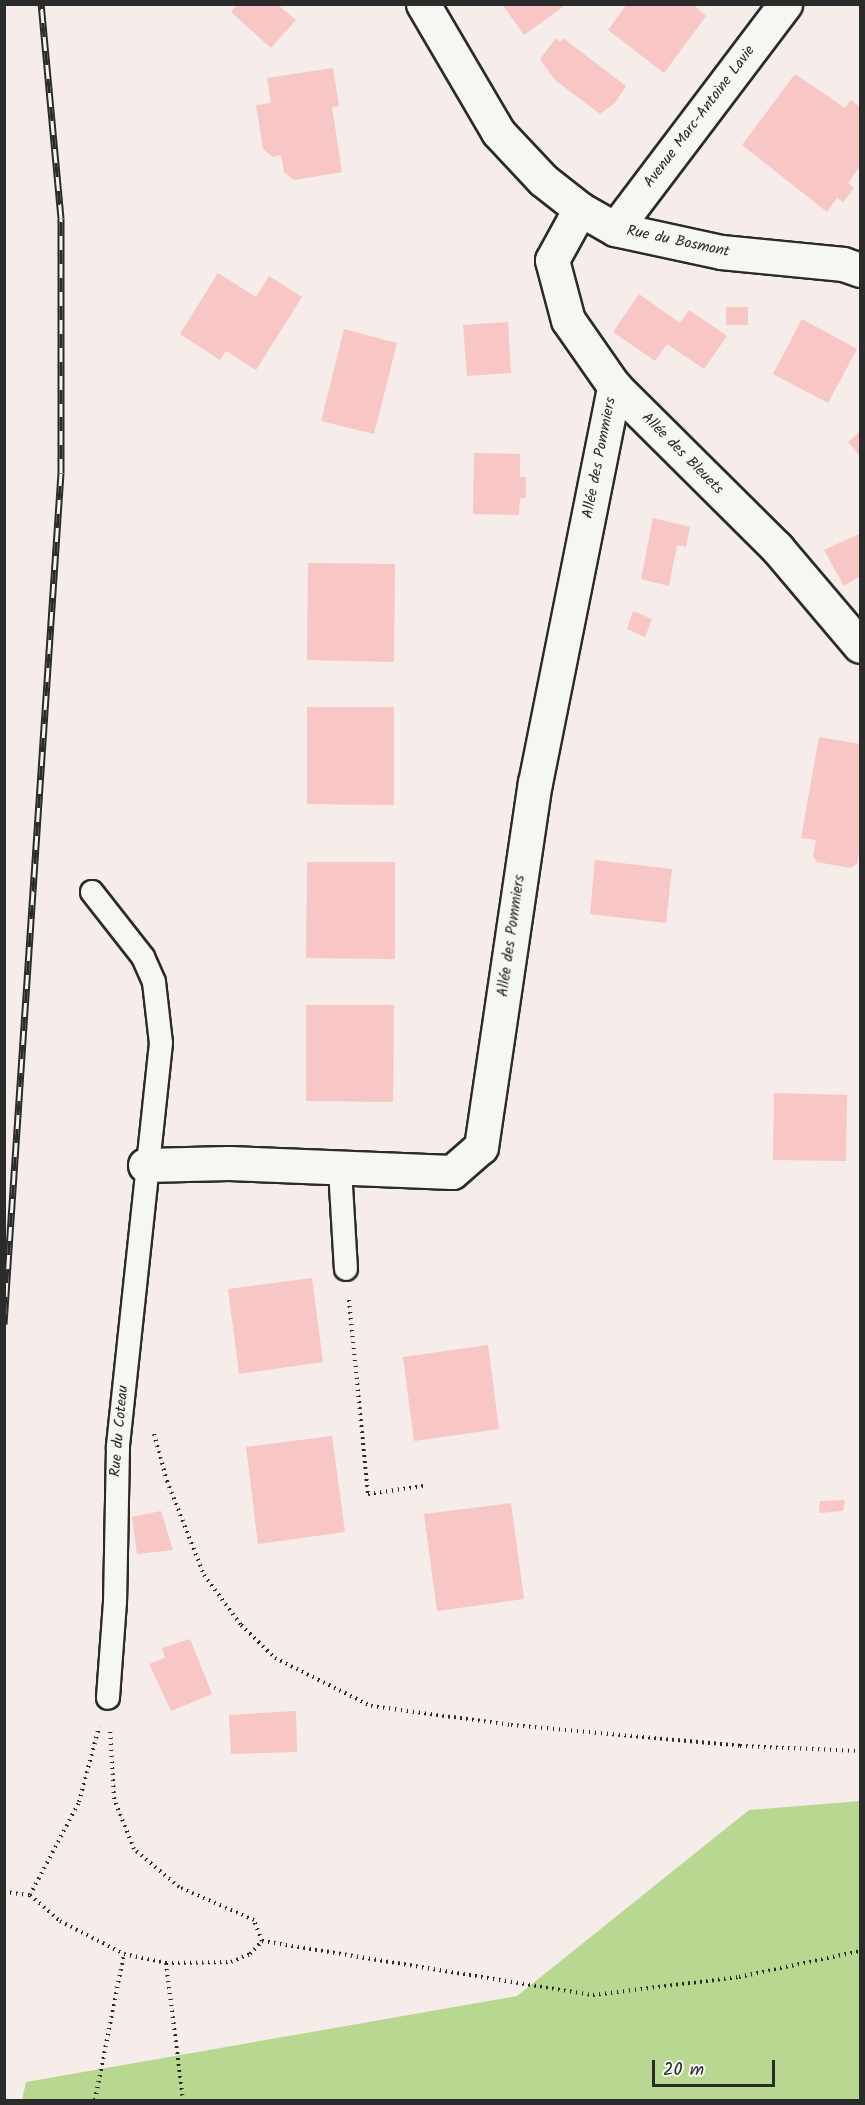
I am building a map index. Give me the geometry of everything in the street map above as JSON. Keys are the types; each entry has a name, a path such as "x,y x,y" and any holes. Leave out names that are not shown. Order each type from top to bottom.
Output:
{"street":[{"name":"Rue du Bosmont","path":"423,4 498,132 543,180 580,209 615,229 721,252 843,264 861,270"},
{"name":"Avenue Marc-Antoine Lavie","path":"615,229 785,4"},
{"name":"Allée des Bleuets","path":"580,209 552,260 568,320 614,386 777,548 861,646"},
{"name":"Allée des Pommiers","path":"145,1165 229,1163 452,1172 481,1146 535,783 614,386"}],"lane":[{"name":"Rue du Coteau","path":"92,892 143,957 159,1009 161,1042 145,1165 118,1448 115,1602 108,1698"},
{"path":"340,1169 346,1269"}],"path":[{"path":"346,1269 368,1494 423,1486"},
{"path":"152,1425 167,1481 204,1575 240,1625 275,1658 371,1706 556,1729 740,1746 861,1751"},
{"path":"30,1895 79,1802 108,1698"},
{"path":"108,1698 114,1799 134,1850 179,1887 254,1920 262,1941"},
{"path":"4,1892 30,1895 60,1921 124,1954 166,1963 231,1962 250,1954 262,1941"},
{"path":"262,1941 593,1995 739,1977 861,1951"},
{"path":"95,2100 124,1954"},
{"path":"166,1963 183,2100"}],"green space":[{"path":"860,1801 860,2100 22,2100 26,2082 517,1996 749,1810"}],"building":[{"path":"502,4 567,4 524,35"},
{"path":"627,4 693,4 706,16 664,73 608,30"},
{"path":"237,5 278,5 296,20 271,48 231,12"},
{"path":"556,38 560,42 563,38 626,86 615,103 600,114 555,80 540,59"},
{"path":"333,68 339,106 332,107 342,172 294,180 284,172 281,155 273,157 263,149 256,105 271,103 267,78"},
{"path":"795,74 845,108 851,100 860,107 860,166 848,183 854,188 843,202 837,198 827,212 742,145"},
{"path":"218,273 256,297 269,276 302,297 256,370 226,351 220,360 180,334"},
{"path":"639,294 680,323 689,310 727,336 704,369 667,344 655,361 613,332"},
{"path":"726,307 748,307 748,325 726,325"},
{"path":"802,319 857,349 828,403 773,374"},
{"path":"508,322 511,373 467,376 463,325"},
{"path":"344,329 397,343 374,434 321,421"},
{"path":"860,431 860,456 848,442"},
{"path":"474,453 520,454 520,477 526,477 526,498 520,498 519,515 473,514"},
{"path":"653,518 690,527 686,547 677,545 669,586 641,579"},
{"path":"859,534 860,576 844,586 824,550"},
{"path":"308,563 395,564 394,662 307,660"},
{"path":"633,611 652,619 645,637 627,629"},
{"path":"307,707 394,707 394,805 307,804"},
{"path":"819,737 860,744 860,848 857,864 850,868 817,862 813,856 816,840 801,838"},
{"path":"595,860 672,869 666,923 590,914"},
{"path":"307,862 395,862 395,959 306,958"},
{"path":"306,1005 394,1005 393,1102 306,1101"},
{"path":"774,1093 847,1095 846,1161 773,1160"},
{"path":"312,1278 323,1362 239,1374 228,1289"},
{"path":"488,1345 499,1429 414,1441 403,1357"},
{"path":"332,1436 345,1532 258,1544 246,1447"},
{"path":"845,1500 843,1511 819,1513 820,1501"},
{"path":"511,1503 524,1599 437,1611 424,1514"},
{"path":"161,1511 173,1550 137,1554 132,1517"},
{"path":"190,1639 212,1694 171,1711 149,1664 165,1658 162,1648"},
{"path":"296,1711 297,1752 231,1754 229,1715"}],"railway":[{"path":"4,1324 61,473 61,218 41,4"}]}
